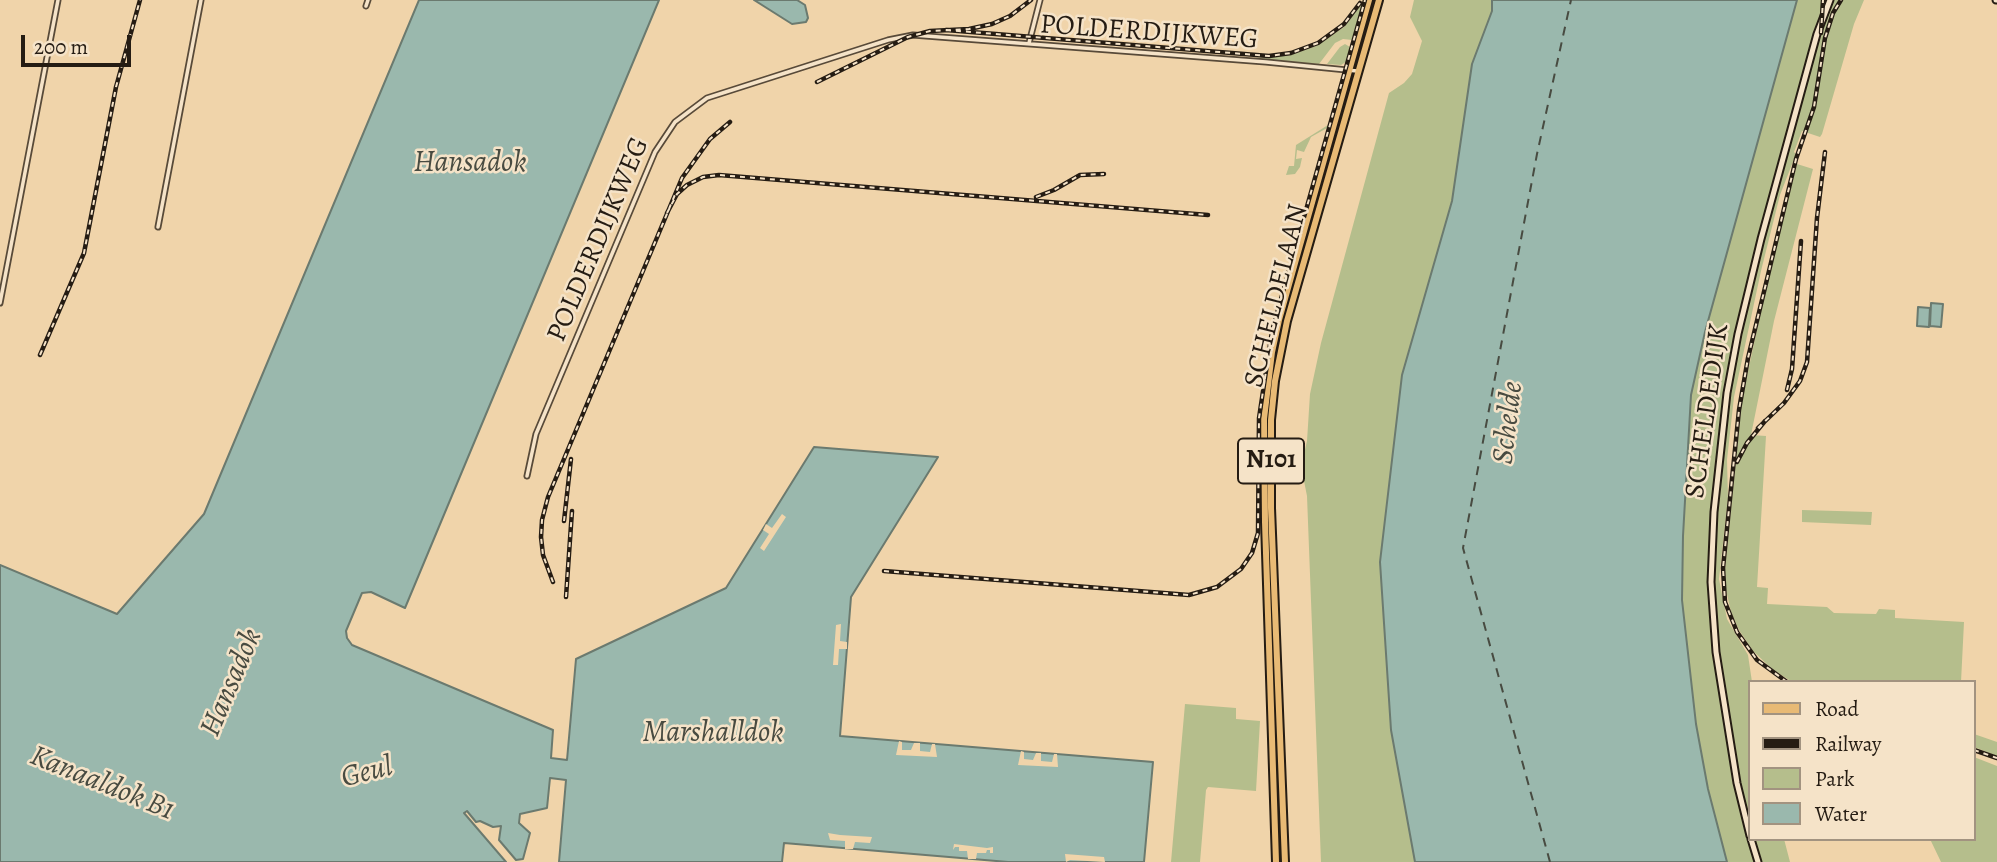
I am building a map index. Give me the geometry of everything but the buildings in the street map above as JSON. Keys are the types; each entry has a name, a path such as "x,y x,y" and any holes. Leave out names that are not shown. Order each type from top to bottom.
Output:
{"main road":[{"name":"SCHELDELAAN","path":"1268,509 1271,420 1275,381 1287,321 1341,135 1370,0"},
{"name":"SCHELDELAAN","path":"1276,862 1270,555 1264,419 1272,352 1333,133 1379,0"},
{"path":"1333,133 1341,135"},
{"path":"1311,208 1320,206"},
{"name":"SCHELDELAAN","path":"1272,631 1285,862"}],"street":[{"path":"0,303 58,0"},
{"path":"158,227 201,0"},
{"path":"366,6 368,0"},
{"path":"1028,43 1040,0"},
{"name":"SCHELDEDIJK","path":"1748,825 1735,770 1716,652 1711,582 1714,512 1727,393 1738,334 1817,34 1830,0"},
{"name":"POLDERDIJKWEG","path":"527,476 536,434 655,152 667,131 683,113 707,98 816,60 910,35 1354,70"},
{"name":"SCHELDEDIJK","path":"1752,841 1758,862"}],"green space":[{"path":"1414,0 1492,0 1492,11 1472,64 1452,201 1391,729 1415,862 1321,862 1307,496 1301,466 1307,441 1310,394 1321,343 1389,93 1412,74 1422,41 1410,17"},
{"path":"1797,0 1864,0 1854,24 1822,134 1820,137 1802,131 1780,195 1734,397 1727,460 1728,498 1719,579 1727,619 1748,655 1752,680 1748,680 1748,841 1785,841 1790,862 1727,862 1708,789 1696,724 1682,600 1683,536 1691,395 1705,332"},
{"path":"1363,2 1352,40 1343,39 1335,43 1319,64 1254,58 1290,55 1316,46 1344,27"},
{"path":"1345,44 1350,47 1349,60 1341,65 1327,64 1340,47"},
{"path":"1328,125 1311,137 1304,152 1297,150 1296,159 1302,158 1300,167 1295,174 1286,175 1289,166 1294,166 1296,145"},
{"path":"1797,164 1813,169 1774,321 1751,435 1766,436 1757,587 1768,588 1767,604 1827,607 1834,613 1876,614 1879,609 1895,610 1895,618 1964,622 1961,680 1789,680 1753,651 1739,630 1731,612 1725,569 1742,399 1771,265"},
{"path":"1802,510 1872,512 1871,525 1802,522"},
{"path":"1185,704 1236,708 1236,719 1260,721 1256,791 1208,787 1200,862 1171,862"},
{"path":"1976,735 1997,742 1997,756 1976,748"},
{"path":"1976,758 1997,766 1997,862 1941,862 1931,841 1976,841"}],"water":[{"path":"419,0 659,0 405,608 371,592 362,593 346,631 352,645 553,730 551,758 567,760 576,659 726,588 814,447 938,457 851,597 840,736 1153,762 1144,862 1008,862 784,843 782,862 559,862 566,780 550,778 547,808 520,814 519,823 530,833 523,859 516,860 499,840 501,826 493,827 476,822 467,811 464,813 506,862 0,862 0,565 117,614 204,514"},
{"path":"754,0 797,0 805,5 808,18 806,22 792,24"},
{"name":"Schelde","path":"1492,0 1797,0 1705,332 1691,395 1682,600 1696,724 1708,789 1727,862 1415,862 1391,730 1380,562 1402,375 1452,201 1472,64 1492,11"},
{"path":"1931,303 1943,304 1941,327 1930,326"},
{"path":"1918,307 1930,308 1929,327 1917,326"}],"pier":[{"path":"782,514 786,517 764,551 760,548 769,534 763,530 766,524 772,528"},
{"path":"841,624 840,641 847,642 847,649 839,649 838,665 833,665 836,625"},
{"path":"899,741 902,742 902,750 911,750 914,743 920,743 920,751 930,752 932,744 935,744 937,757 896,755"},
{"path":"1021,751 1024,752 1024,759 1033,760 1036,753 1041,753 1041,761 1052,762 1054,754 1057,754 1058,767 1018,765"},
{"path":"828,833 872,837 870,843 855,842 853,849 845,849 845,841 830,840"},
{"path":"954,844 993,847 993,853 987,850 986,853 977,853 976,859 968,859 967,851 959,851 959,847 953,850"},
{"path":"1065,854 1104,857 1105,862 1066,862"}],"ferry route":[{"path":"1550,862 1463,548 1537,154 1571,0"}],"railway":[{"path":"40,355 84,253 116,87 140,0"},
{"path":"817,82 908,37 930,31 969,29 992,24 1010,16 1031,0"},
{"path":"884,571 1189,595 1217,587 1241,569 1252,553 1258,533 1259,418 1272,331 1365,0"},
{"path":"1821,33 1823,0"},
{"path":"1784,680 1757,660 1737,632 1725,602 1723,568 1739,410 1748,358 1796,159 1814,107 1825,38 1833,13 1841,0"},
{"path":"946,30 1269,56 1291,53 1318,43 1344,24 1360,3"},
{"path":"553,582 543,555 541,537 548,497 682,178 710,139 730,122"},
{"path":"1758,428 1784,403 1800,381 1807,362 1817,218 1825,152"},
{"path":"1036,197 1080,175 1104,174"},
{"path":"667,213 677,194 687,185 703,177 719,175 1208,215"},
{"path":"1787,390 1792,369 1801,241"},
{"path":"1737,462 1747,443 1765,421"},
{"path":"564,521 571,459"},
{"path":"566,597 572,511"},
{"path":"1976,751 1997,758"}],"water label":[{"name":"Hansadok","path":"470,164"},
{"name":"Hansadok","path":"232,683"},
{"name":"Marshalldok","path":"713,734"},
{"name":"Geul","path":"367,773"},
{"name":"Kanaaldok B1","path":"102,784"}]}
